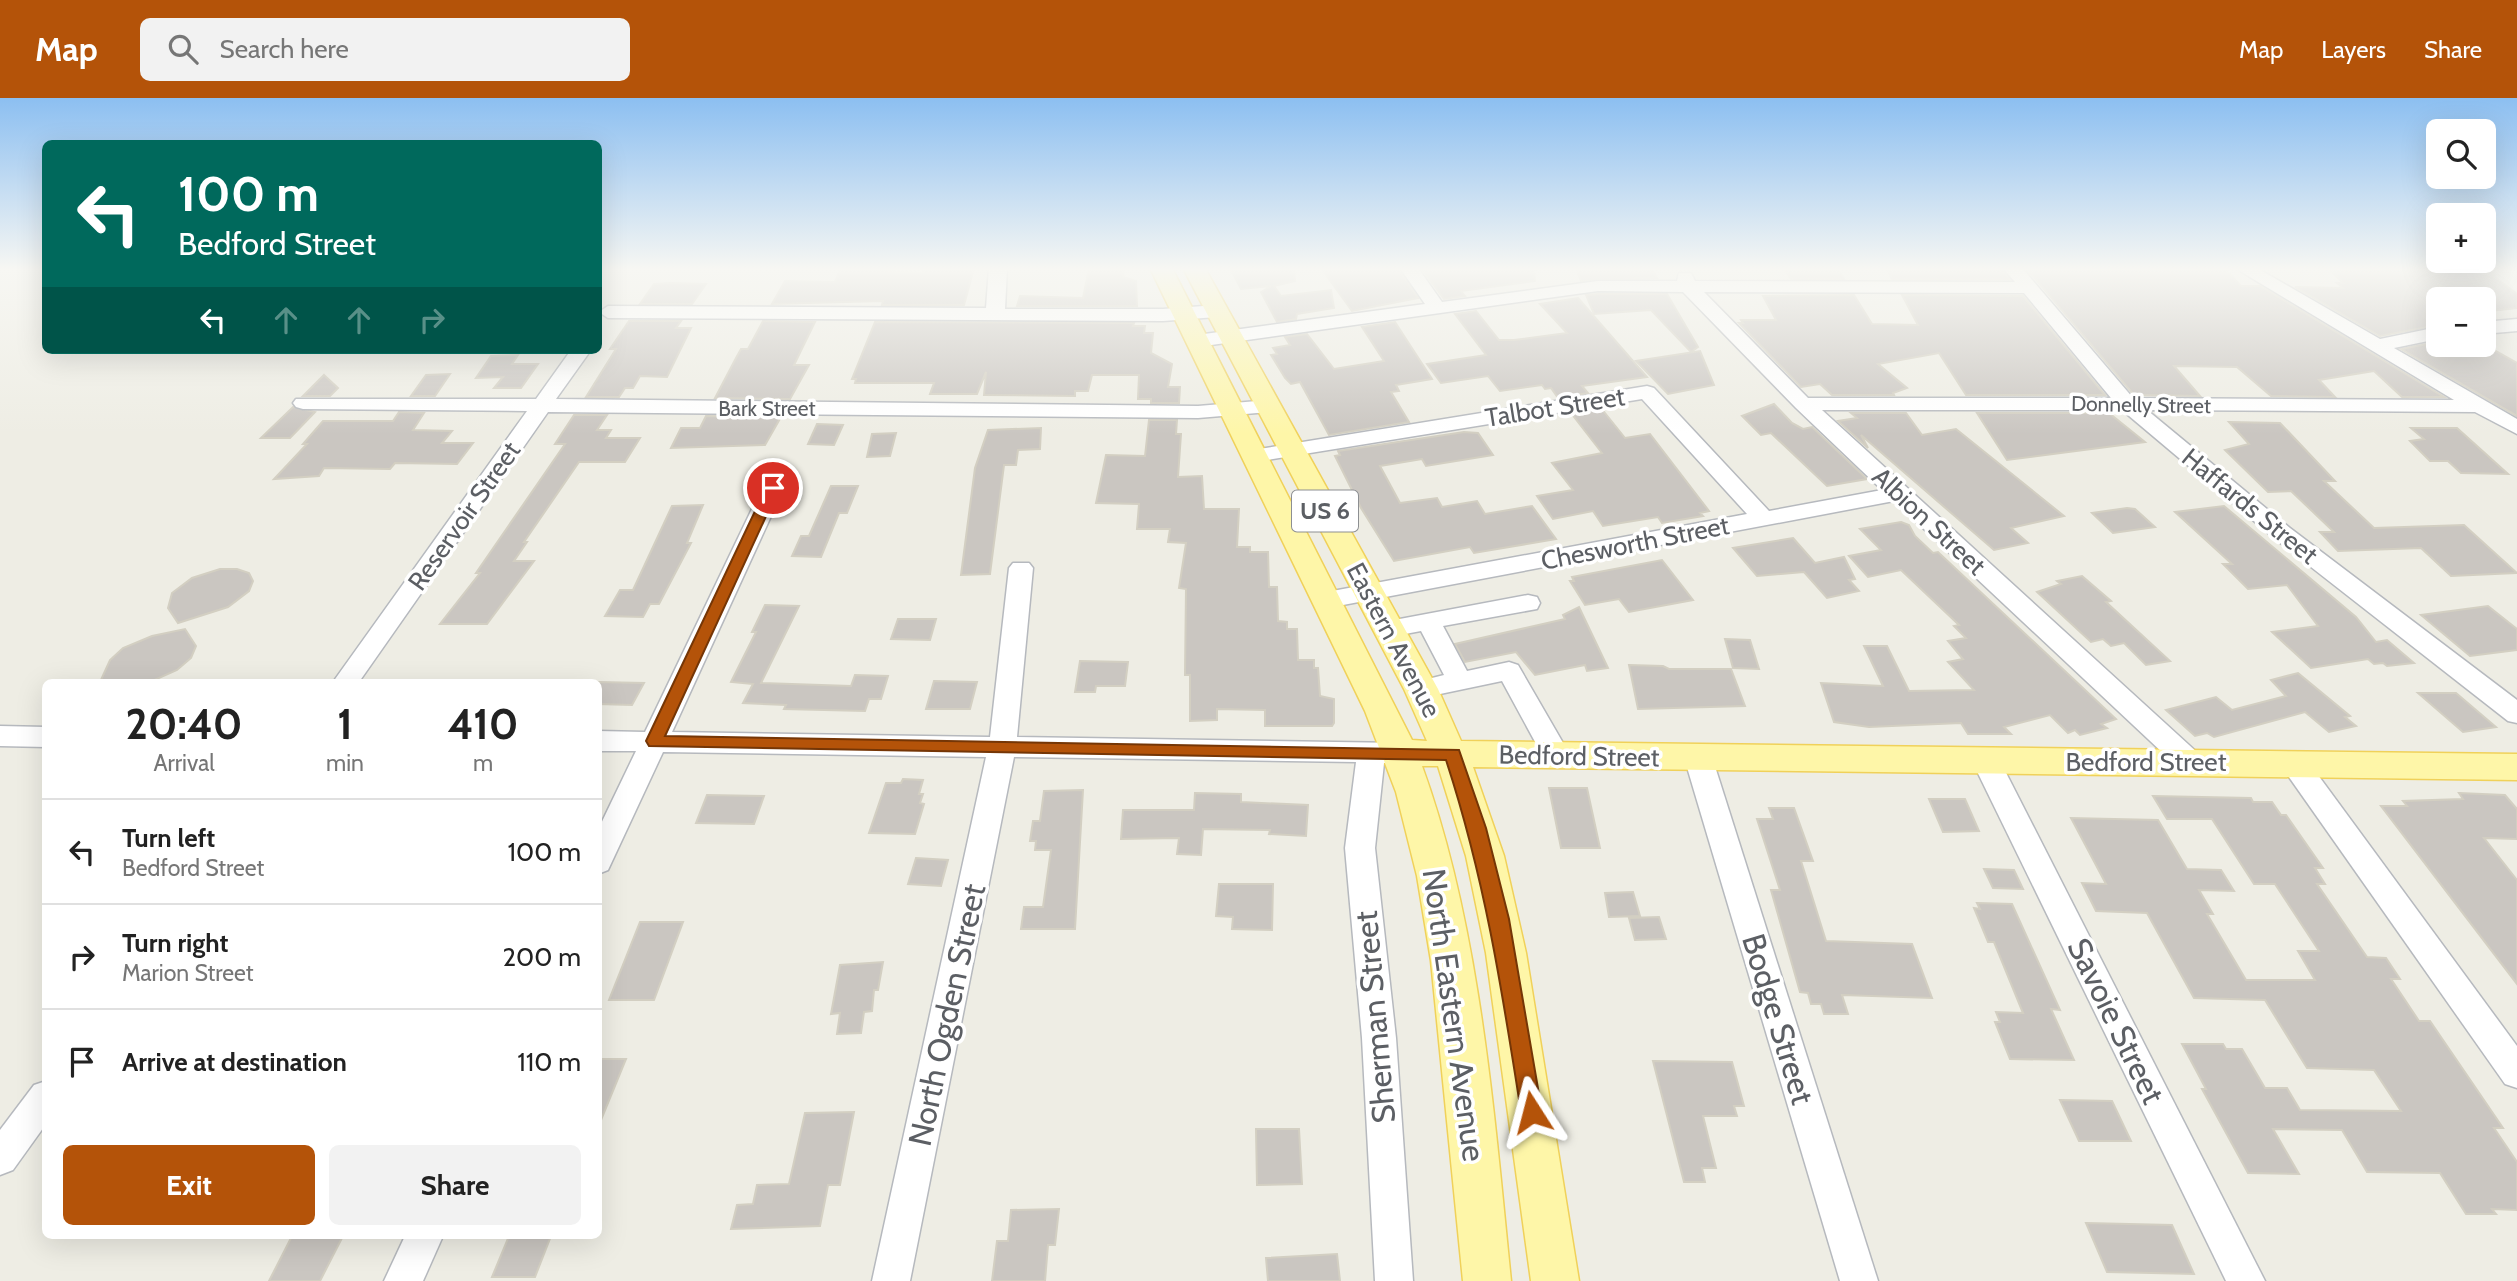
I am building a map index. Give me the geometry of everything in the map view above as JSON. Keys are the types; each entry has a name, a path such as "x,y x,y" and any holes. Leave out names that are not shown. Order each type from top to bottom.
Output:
{"main road":[{"name":"Eastern Avenue","path":"1188,323 1327,600 1386,753"},
{"name":"Eastern Avenue","path":"1224,323 1421,689 1453,754"},
{"name":"Bedford Street","path":"1386,753 2517,767"},
{"name":"North Eastern Avenue","path":"1386,753 1426,836 1443,909 1466,1082 1487,1281"},
{"name":"North Eastern Avenue","path":"1453,754 1485,856 1504,942 1539,1159 1555,1281"}],"street":[{"path":"1197,341 1321,323"},
{"name":"Albion Street","path":"1728,323 1802,404 2190,762"},
{"name":"Haffards Street","path":"2058,323 2129,406 2282,533 2517,714"},
{"path":"2337,323 2517,428"},
{"path":"2496,327 2517,325"},
{"path":"2376,346 2426,336"},
{"name":"Reservoir Street","path":"348,679 578,354"},
{"name":"Talbot Street","path":"1292,450 1647,392 1764,519"},
{"name":"Donnelly Street","path":"1802,404 1993,402 2129,406 2479,406"},
{"name":"Bark Street","path":"303,403 541,408 1232,411 1269,406"},
{"path":"1255,456 1292,450"},
{"path":"602,853 773,488"},
{"name":"Chesworth Street","path":"1327,600 1900,493"},
{"name":"North Ogden Street","path":"891,1281 1002,748 1021,568"},
{"path":"1451,577 1474,613"},
{"path":"1389,629 1528,603"},
{"path":"1428,621 1460,681"},
{"path":"1421,689 1509,671 1556,755"},
{"path":"0,736 42,737"},
{"name":"Bedford Street","path":"602,741 1386,753"},
{"name":"Sherman Street","path":"1386,753 1363,804 1360,848 1379,1038 1394,1281"},
{"name":"Bodge Street","path":"1698,757 1859,1281"},
{"name":"Savoie Street","path":"1986,761 2246,1281"},
{"path":"2294,763 2517,1073"},
{"path":"0,1158 42,1101"},
{"path":"403,1281 424,1239"}],"building":[{"path":"628,323 679,323 676,328 691,328 667,377 640,376 633,388 625,388 619,397 586,397 616,349 610,349"},
{"path":"762,323 814,323 794,365 809,365 790,399 715,398 741,349 748,349"},
{"path":"875,323 1134,323 1133,326 1145,326 1144,333 1153,333 1151,353 1172,364 1168,387 1180,387 1179,403 1151,403 1151,399 1138,399 1139,375 1092,375 1088,391 1075,391 1075,396 984,395 986,372 977,394 930,394 934,383 855,383 856,379 852,379"},
{"path":"1396,323 1432,379 1396,385 1399,391 1391,392 1409,422 1329,435 1300,382 1291,384 1285,378 1271,355 1277,354 1273,348 1290,345 1285,337 1307,334 1334,369 1384,361 1362,327"},
{"path":"1462,323 1486,323 1499,340 1567,333 1558,323 1600,323 1647,377 1582,386 1588,393 1558,398 1551,388 1545,389 1542,385 1500,391 1488,376 1441,383 1427,364 1486,355"},
{"path":"1664,323 1684,323 1698,347 1691,352"},
{"path":"1739,323 2046,323 2105,395 1966,395 1939,353 1878,364 1907,388 1893,393 1894,395 1832,395 1820,384 1801,387"},
{"path":"2073,323 2322,323 2444,397 2402,397 2374,371 2319,380 2335,397 2271,396 2237,367 2174,366 2200,396 2134,395"},
{"path":"2358,323 2426,323 2426,327 2380,336"},
{"path":"2426,344 2426,357 2496,357 2496,351 2517,363 2517,416 2401,349"},
{"path":"1700,351 1714,385 1668,394 1636,361"},
{"path":"518,355 512,364 538,364 521,388 494,388 503,377 476,378 491,356"},
{"path":"450,374 435,396 411,396 426,375"},
{"path":"324,375 338,388 330,396 303,396"},
{"path":"1774,404 1792,423 1803,429 1812,427 1867,479 1827,486 1771,433 1761,435 1742,416"},
{"path":"293,407 315,412 290,438 261,438"},
{"path":"1601,408 1625,438 1650,434 1709,511 1700,513 1703,516 1662,523 1658,517 1603,526 1593,511 1553,519 1537,496 1573,490 1552,463 1602,453 1571,413"},
{"path":"399,412 424,413 413,430 452,431 442,443 473,443 457,464 395,463 390,469 324,468 319,476 274,479 307,444 303,444 323,421 393,421"},
{"path":"1851,413 1906,413 1922,435 1956,429 2064,516 2011,528 2028,543 1994,550 1861,435 1868,448 1838,421 1857,418"},
{"path":"1977,413 2109,413 2145,442 2007,460"},
{"path":"574,415 607,415 597,430 611,430 606,438 640,438 625,462 579,462 514,561 534,561 487,624 440,624 480,573 476,573 565,444 555,444"},
{"path":"706,416 781,417 765,445 671,448 681,428 700,428"},
{"path":"1149,420 1177,420 1176,434 1181,434 1178,477 1202,476 1204,509 1239,509 1237,547 1250,547 1250,552 1268,552 1269,587 1277,587 1278,621 1287,622 1287,629 1297,629 1298,660 1314,660 1314,668 1318,668 1320,696 1334,699 1332,726 1265,726 1265,710 1217,709 1217,720 1190,721 1190,675 1185,675 1186,589 1179,588 1186,543 1168,542 1170,529 1137,529 1139,504 1096,503 1106,455 1145,456"},
{"path":"2229,422 2280,423 2335,481 2324,481 2374,528 2464,525 2517,573 2451,576 2421,548 2338,551 2320,532 2334,532 2291,491 2268,492 2225,450 2249,444"},
{"path":"817,424 843,425 834,445 808,444"},
{"path":"1041,428 1040,449 1018,450 1016,465 1004,465 990,574 961,575 975,468 988,430"},
{"path":"2411,428 2457,428 2508,474 2461,473 2448,461 2430,461 2410,441 2424,439"},
{"path":"1464,432 1478,433 1493,455 1426,466 1422,459 1380,466 1400,503 1437,498 1442,507 1477,501 1485,514 1532,506 1556,539 1474,553 1470,547 1394,561 1361,508 1335,456 1340,455 1338,451"},
{"path":"896,433 890,456 867,457 872,434"},
{"path":"831,486 858,486 847,513 839,513 821,557 792,556 801,536 809,536"},
{"path":"703,505 687,543 691,543 659,604 650,604 643,617 605,616 620,590 633,590 672,506"},
{"path":"2224,506 2356,617 2376,642 2387,640 2414,663 2387,666 2383,663 2374,664 2368,659 2311,668 2272,632 2318,626 2287,585 2248,589 2223,564 2232,564 2175,512"},
{"path":"2135,509 2155,527 2113,533 2092,513"},
{"path":"1901,522 1909,525 1915,536 1933,553 1938,552 2116,719 2101,724 2107,728 2080,735 2075,730 2068,733 2050,715 2004,727 2011,734 1968,734 1961,723 1869,727 1834,722 1821,683 1883,686 1864,646 1887,646 1909,691 1974,690 1948,662 1963,659 1948,641 1966,638 1954,626 1959,625 1901,570 1868,577 1849,556 1881,550 1860,529"},
{"path":"1793,538 1815,563 1844,557 1855,579 1849,580 1859,591 1827,598 1804,572 1757,576 1733,548"},
{"path":"1662,560 1693,600 1629,612 1619,599 1585,605 1570,581 1574,581 1572,577"},
{"path":"220,569 237,569 249,573 253,581 249,591 228,607 178,623 168,608 172,593 192,578"},
{"path":"2082,576 2111,601 2106,602 2170,661 2146,665 2124,643 2111,646 2103,639 2091,642 2037,592 2061,584 2057,581"},
{"path":"765,605 799,606 761,683 851,686 855,675 888,676 881,699 869,699 865,711 784,709 786,705 743,703 753,684 731,682 756,632 752,632"},
{"path":"2488,606 2517,629 2517,650 2470,656 2421,615"},
{"path":"1579,607 1608,668 1587,671 1585,665 1535,675 1516,652 1465,662 1455,644 1565,619 1563,615"},
{"path":"898,619 936,619 930,640 891,639"},
{"path":"185,629 196,646 191,658 177,670 157,679 101,679 110,660 123,648 152,636"},
{"path":"1725,639 1750,640 1759,669 1733,668"},
{"path":"1080,661 1128,662 1125,686 1096,686 1095,692 1075,692"},
{"path":"1629,665 1663,666 1669,669 1731,669 1745,706 1638,709"},
{"path":"2298,673 2350,716 2345,717 2356,726 2329,732 2305,712 2214,737 2207,733 2195,736 2166,710 2216,697 2232,710 2286,696 2271,680"},
{"path":"934,681 977,682 970,709 926,709"},
{"path":"602,682 644,683 632,705 602,704"},
{"path":"2418,693 2456,693 2496,727 2463,732"},
{"path":"903,779 923,780 919,794 923,794 920,803 924,804 915,834 869,833 886,783 901,783"},
{"path":"1549,788 1587,788 1600,848 1561,848"},
{"path":"1083,790 1075,929 1021,929 1024,907 1043,907 1051,850 1035,850 1036,841 1030,841 1033,821 1040,821 1044,791"},
{"path":"1195,793 1241,794 1241,802 1308,805 1306,836 1269,834 1270,830 1203,829 1201,855 1177,854 1179,838 1121,839 1123,810 1194,810"},
{"path":"2459,793 2505,795 2517,809 2517,839 2484,838 2517,880 2517,984 2381,806 2407,806 2403,801 2463,799"},
{"path":"707,795 764,796 754,824 696,823"},
{"path":"2153,796 2251,798 2253,802 2272,802 2281,815 2286,815 2323,868 2315,868 2325,884 2317,884 2367,957 2386,958 2400,979 2391,979 2419,1021 2430,1021 2503,1128 2494,1128 2517,1162 2517,1210 2492,1209 2496,1214 2466,1214 2440,1173 2367,1172 2342,1130 2273,1129 2299,1174 2248,1173 2202,1089 2206,1089 2182,1044 2223,1044 2226,1049 2242,1049 2265,1088 2287,1088 2300,1110 2401,1111 2374,1070 2307,1068 2265,1000 2194,998 2147,913 2096,911 2082,883 2106,884 2071,818 2158,820 2187,869 2221,870 2234,891 2199,890 2213,914 2207,914 2246,980 2315,980 2298,951 2319,951 2275,884 2254,884 2212,819 2167,819"},
{"path":"1929,799 1965,799 1979,831 1943,832"},
{"path":"1769,808 1794,808 1813,861 1801,861 1826,941 1912,944 1932,998 1842,995 1848,1014 1824,1014 1821,1004 1811,1004 1808,993 1800,992 1771,890 1780,890 1757,819 1773,819"},
{"path":"916,858 948,860 941,886 908,884"},
{"path":"1984,869 2014,870 2023,889 1993,888"},
{"path":"1219,884 1273,884 1272,930 1232,929 1233,917 1216,916"},
{"path":"1633,892 1640,916 1609,917 1605,893"},
{"path":"1977,903 2012,904 2060,1010 2051,1009 2074,1060 2010,1059 1995,1022 2000,1022 1996,1012 2023,1013 1994,942 1988,942 1974,908 1980,909"},
{"path":"1659,917 1666,939 1635,940 1629,918"},
{"path":"640,922 683,922 654,1000 609,1000"},
{"path":"883,962 878,990 874,990 872,1011 864,1012 861,1033 837,1034 840,1013 831,1014 840,965"},
{"path":"602,1059 626,1059 602,1118"},
{"path":"1653,1061 1732,1062 1744,1106 1734,1106 1737,1116 1703,1116 1716,1168 1702,1168 1705,1182 1684,1182"},
{"path":"2060,1100 2112,1101 2131,1141 2079,1141"},
{"path":"854,1112 840,1185 828,1185 820,1226 731,1229 737,1205 753,1204 757,1185 789,1184 805,1113"},
{"path":"1256,1129 1299,1129 1302,1184 1257,1185"},
{"path":"1059,1209 1055,1245 1048,1245 1045,1281 992,1281 997,1241 1008,1241 1011,1210"},
{"path":"2086,1223 2172,1225 2194,1274 2107,1272"},
{"path":"290,1239 341,1239 320,1281 269,1281"},
{"path":"508,1239 550,1239 535,1277 492,1277"},
{"path":"1337,1254 1340,1281 1268,1281 1266,1258"}],"route":[{"path":"773,488 654,741 1453,754 1485,856 1500,919 1532,1112"}]}
